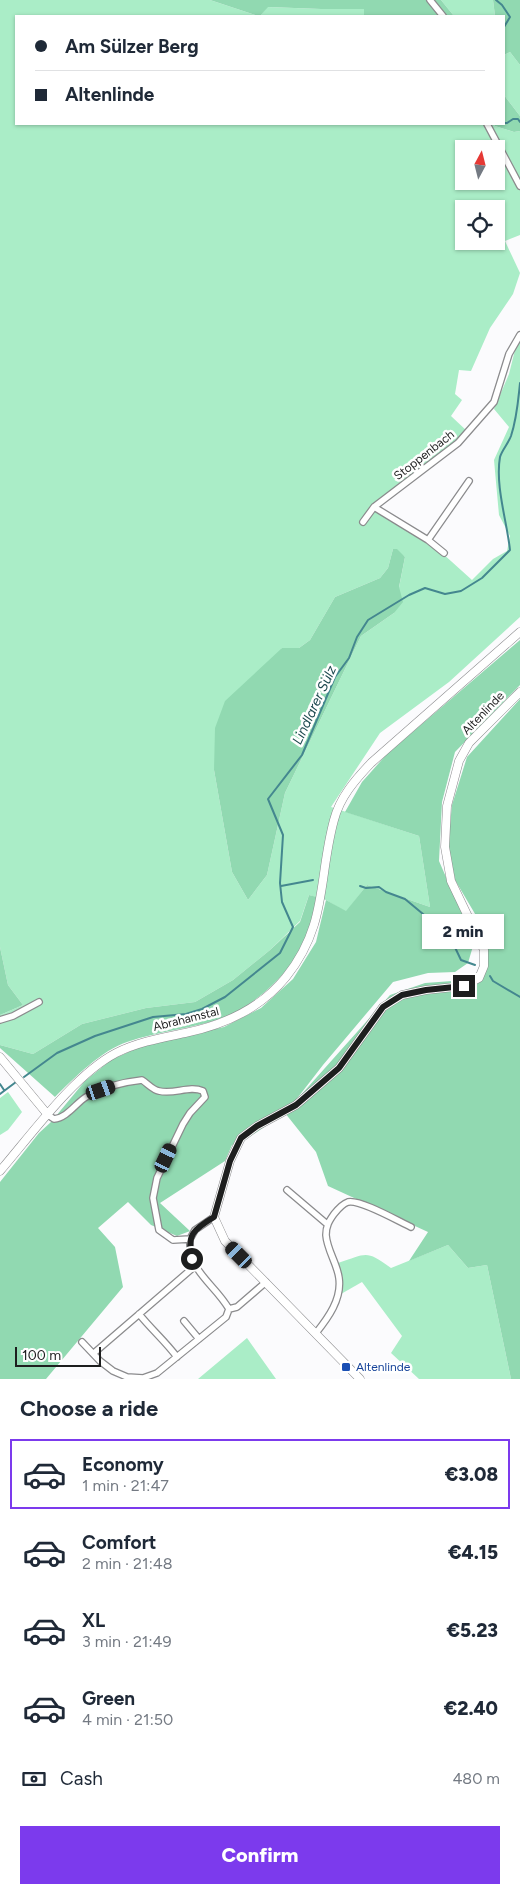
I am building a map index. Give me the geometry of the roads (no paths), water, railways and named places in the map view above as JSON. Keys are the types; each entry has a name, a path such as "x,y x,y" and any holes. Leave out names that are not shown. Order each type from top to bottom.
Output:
{"street":[{"path":"430,0 442,15"},
{"path":"488,125 520,186"},
{"name":"Stoppenbach","path":"363,522 374,507 458,443 494,402 508,354 520,335"},
{"path":"428,540 469,480"},
{"path":"374,507 428,540 444,553"},
{"name":"Abrahamstal","path":"0,1171 88,1072 115,1053 147,1041 227,1021 258,1003 275,989 286,977 306,947 322,895 334,818 356,779 371,763 520,632"},
{"name":"Altenlinde","path":"214,1217 230,1161 241,1138 257,1126 296,1105 339,1068 383,1007 402,995 426,990 464,986 479,978 484,966 484,950 451,881 445,847 447,806 459,761 469,743 520,692"},
{"path":"0,1020 13,1016 39,1002"},
{"path":"0,1057 48,1115 54,1119 61,1118 88,1096 134,1081 142,1080 154,1090 160,1092 171,1093 192,1089 203,1091 206,1094 205,1098 190,1113 183,1124 160,1170 154,1190 155,1218 158,1230 173,1240 190,1239"},
{"path":"287,1190 327,1224"},
{"path":"316,1333 334,1307 338,1296 340,1279 327,1243 327,1224 338,1208 347,1202 357,1202 411,1228"},
{"path":"82,1342 100,1361 113,1371 127,1377 143,1378 157,1373 226,1317 228,1308 222,1298 198,1272 190,1252 190,1239 195,1230 214,1217 225,1241 360,1379"},
{"path":"94,1353 195,1266"},
{"path":"228,1308 237,1308 266,1282"},
{"path":"139,1314 155,1334 160,1335 177,1358"},
{"path":"184,1321 199,1339"}],"waterway":[{"path":"496,0 510,17 505,25"},
{"path":"505,123 513,119 518,119 520,122"},
{"name":"Lindlarer Sülz","path":"24,1077 57,1053 95,1036 153,1017 186,1014 202,1009 225,997 280,953 293,927 282,902 280,883 283,835 268,799 302,755 335,677 349,658 357,637 368,620 409,595 425,588 445,594 461,591 482,578 510,550 500,491 499,468 500,457 511,436 515,423 520,383"},
{"path":"281,886 313,880"},
{"path":"360,886 366,888 379,887 386,892 405,899 441,929"},
{"path":"451,939 461,960 475,965"},
{"path":"490,976 493,981 520,997"},
{"name":"Lindlarer Sülz","path":"0,1094 16,1082"},
{"path":"0,1084 4,1090"}],"place":[{"name":"Altenlinde","path":"346,1367"}]}
